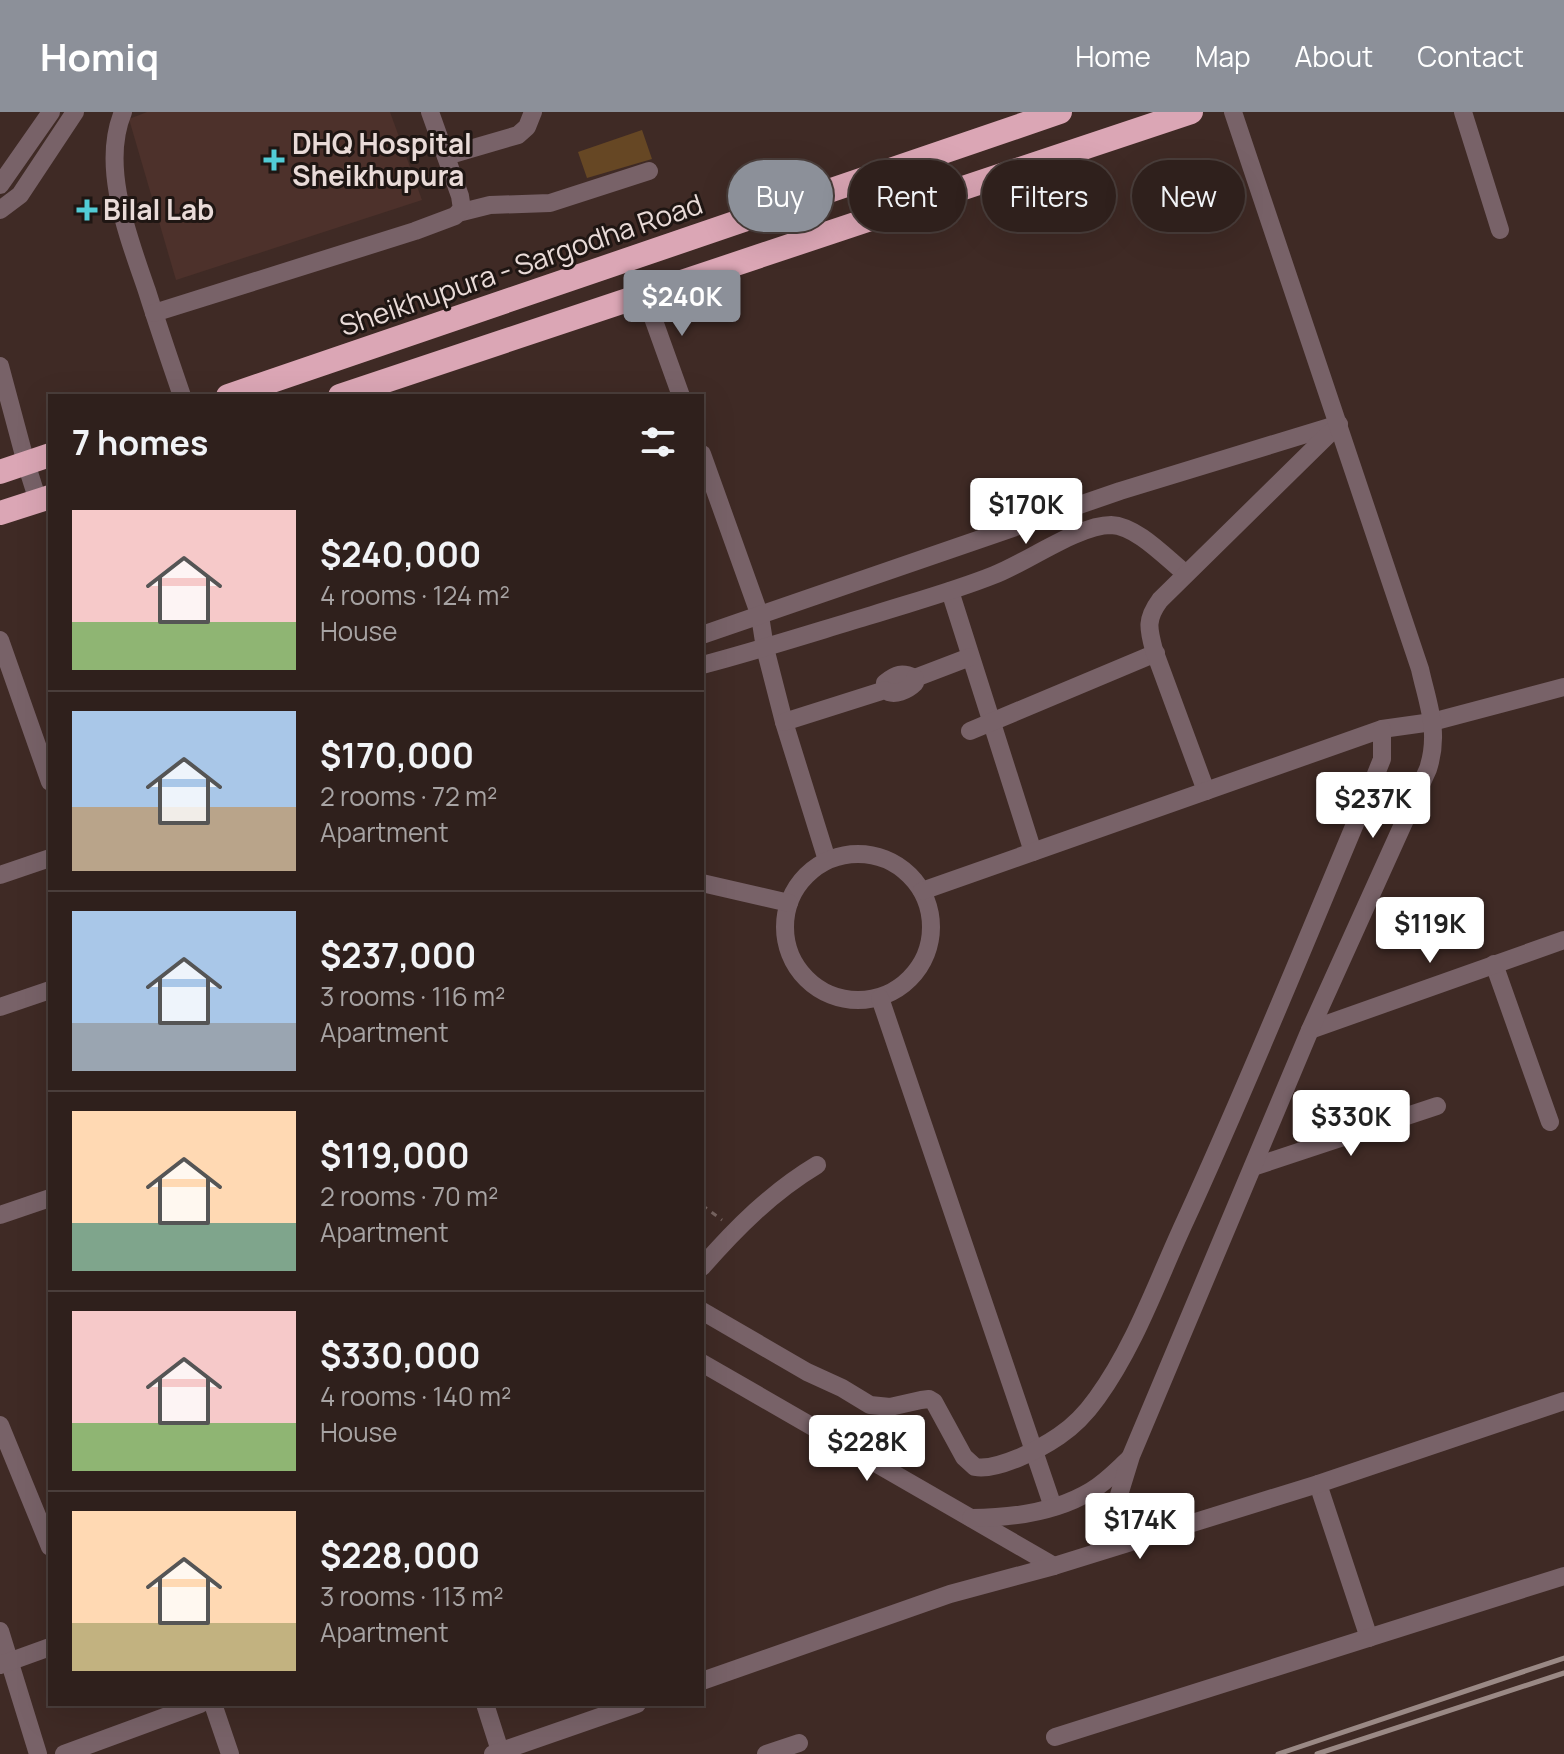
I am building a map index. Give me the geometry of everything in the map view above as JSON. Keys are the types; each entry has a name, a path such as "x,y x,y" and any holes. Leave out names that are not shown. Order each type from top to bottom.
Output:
{"highway":[{"name":"Sheikhupura - Sargodha Road","path":"234,394 1060,112"},
{"path":"346,394 1191,112"},
{"path":"508,301 519,335"},
{"path":"0,472 48,456"},
{"path":"0,513 44,499"}],"street":[{"path":"0,185 51,112"},
{"path":"0,210 20,195 75,112"},
{"path":"123,112 115,151 118,201 181,394"},
{"path":"430,112 460,196 462,209 458,213"},
{"path":"446,156 518,135 527,127 533,112"},
{"path":"1102,1550 1131,1456 1310,1030 1428,769 1434,743 1420,669 1233,112"},
{"path":"1463,112 1500,230"},
{"path":"154,313 415,231 458,213 490,205 550,203 649,171"},
{"path":"644,293 680,394"},
{"path":"0,366 26,463 44,499"},
{"path":"1206,791 1156,653 1149,618 1160,600 1339,424"},
{"path":"704,634 1120,491 1339,424"},
{"path":"704,460 760,616 784,722 827,860"},
{"path":"704,664 950,591 998,574 1083,532 1108,525 1125,527 1140,536 1186,574"},
{"path":"950,591 1033,852"},
{"path":"0,640 48,776"},
{"path":"970,731 1156,653"},
{"path":"784,722 885,690 892,694 901,692 915,683 915,678 970,657"},
{"path":"922,891 1382,729 1432,722 1564,687"},
{"path":"704,1312 870,1405 890,1407 929,1399 934,1402 964,1457 975,1467 989,1467 1034,1450 1077,1422 1097,1398 1133,1338 1231,1121 1382,759 1382,729"},
{"path":"852,854 878,857 908,873 922,891 931,918 928,951 920,967 896,991 880,998 846,1000 815,987 792,962 784,929 789,903 800,881 827,860 852,854"},
{"path":"0,875 48,859"},
{"path":"704,883 789,903"},
{"path":"1310,1030 1564,940"},
{"path":"1494,964 1550,1122"},
{"path":"0,1007 48,991"},
{"path":"880,998 1053,1507"},
{"path":"1253,1167 1437,1106"},
{"path":"704,1265 735,1230 799,1176 817,1165"},
{"path":"0,1215 48,1199"},
{"path":"704,1364 1054,1566"},
{"path":"704,1677 950,1594 1054,1566 1318,1484 1564,1401"},
{"path":"0,1425 48,1542"},
{"path":"968,1518 1015,1516 1053,1507 1090,1491 1131,1456"},
{"path":"1318,1484 1369,1638"},
{"path":"1055,1737 1564,1576"},
{"path":"0,1631 4,1664 38,1754"},
{"path":"4,1664 48,1648"},
{"path":"64,1754 195,1706"},
{"path":"214,1706 230,1754"},
{"path":"486,1706 499,1753 631,1706"},
{"path":"766,1754 799,1743"}],"path":[{"path":"704,1207 735,1230"}],"shaded area":[{"name":"DHQ Hospital Sheikhupura","path":"147,112 390,112 422,200 176,280 129,119"}],"building":[{"path":"642,130 652,159 587,178 578,152"}],"railway":[{"path":"1278,1754 1564,1658"},
{"path":"1317,1754 1564,1673"}],"place":[{"name":"DHQ Hospital Sheikhupura","path":"274,160"},
{"name":"Bilal Lab","path":"87,210"}]}
